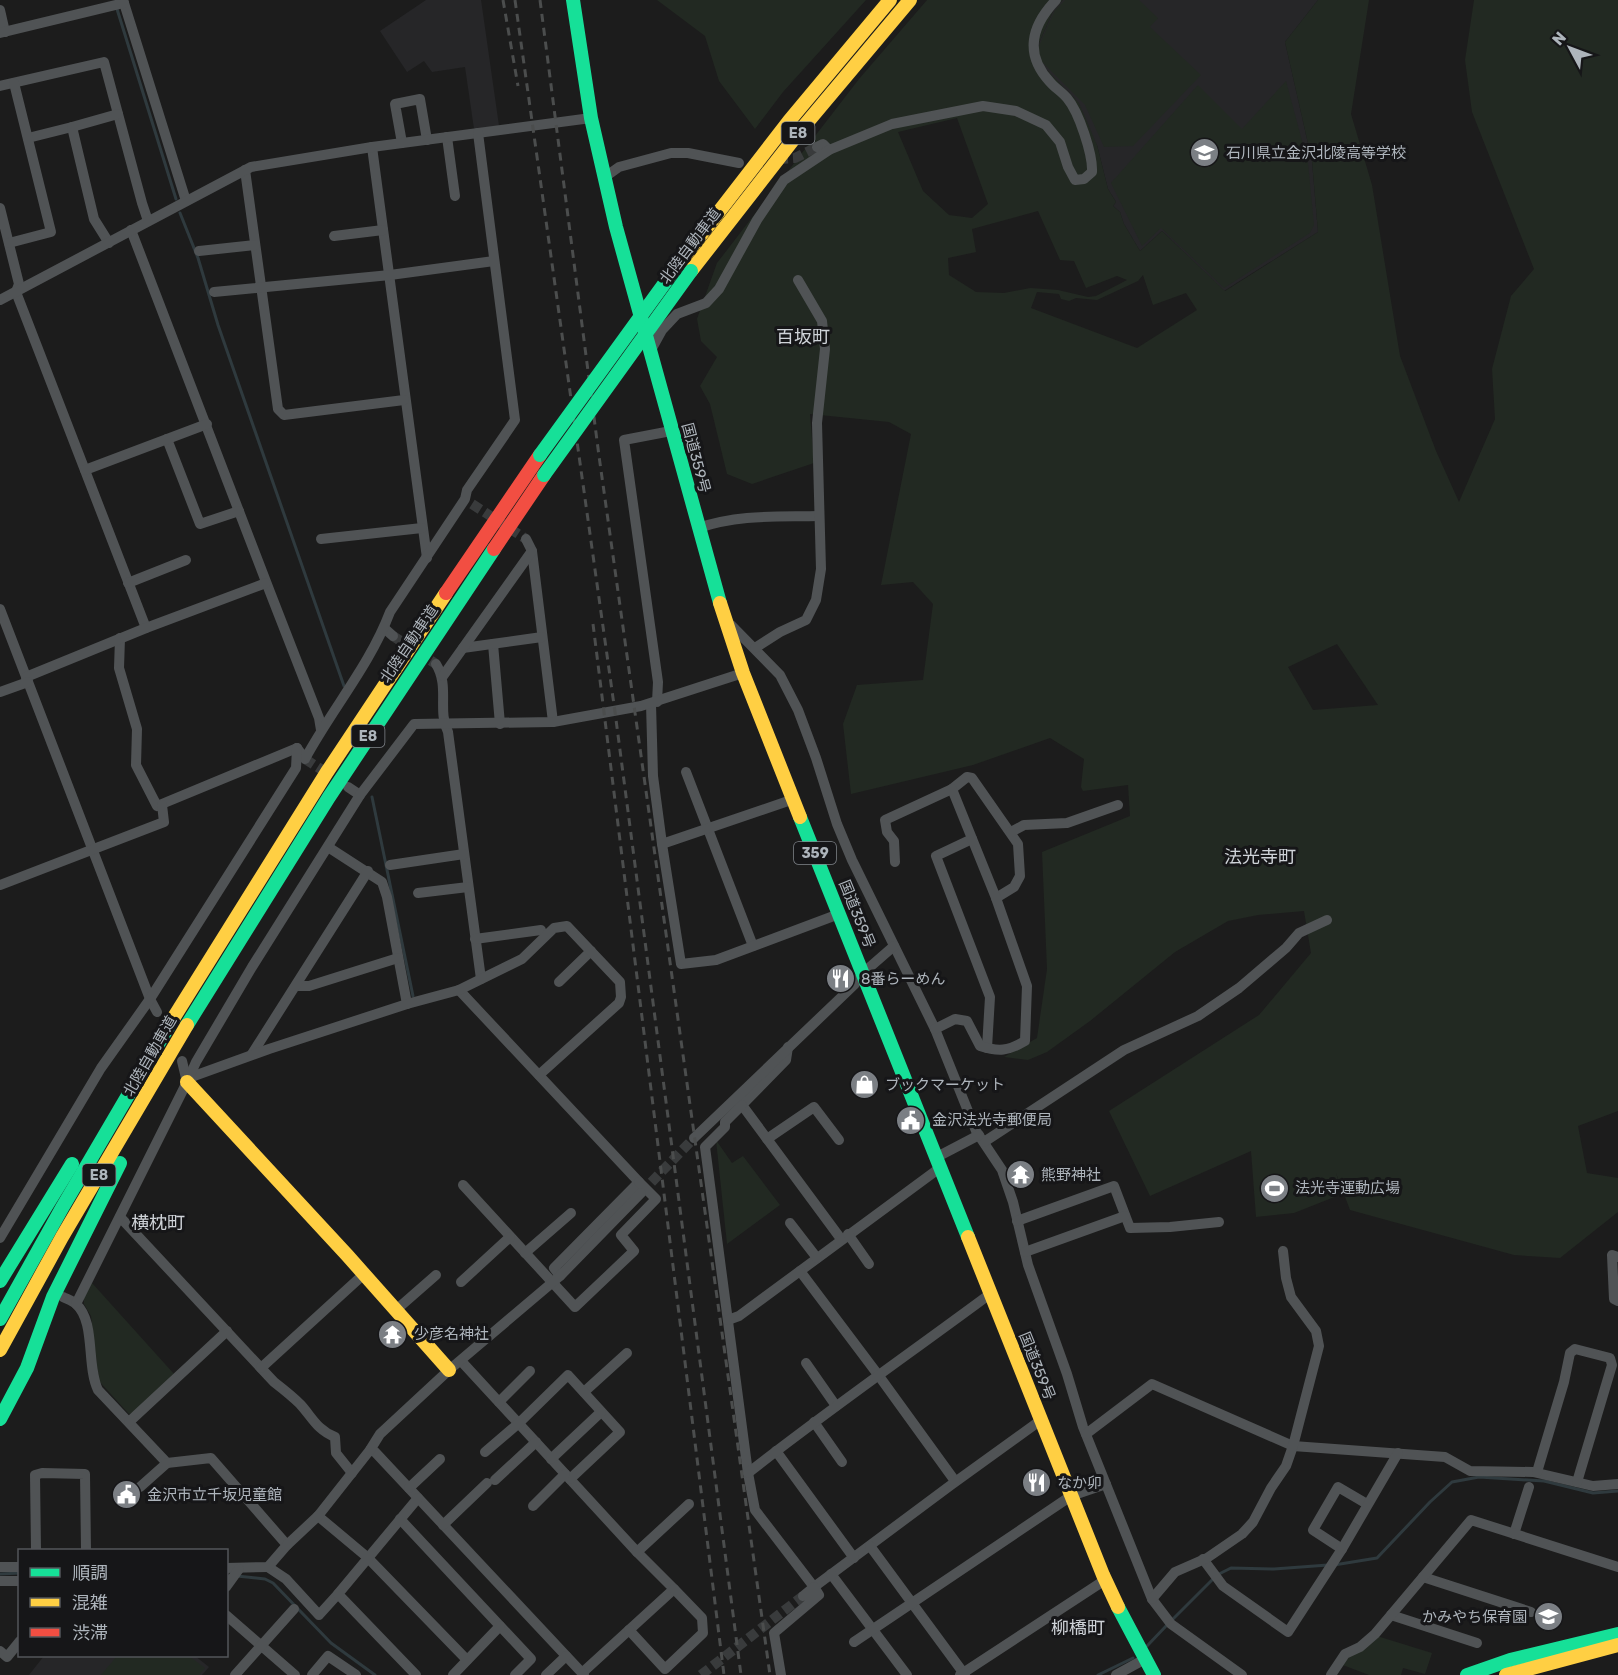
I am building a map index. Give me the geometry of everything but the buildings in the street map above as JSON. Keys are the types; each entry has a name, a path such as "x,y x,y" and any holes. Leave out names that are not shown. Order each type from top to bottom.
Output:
{"main road":[{"name":"国道359号","path":"573,0 591,118 616,227 724,619 743,673 1105,1580 1154,1675"},
{"name":"北陸自動車道","path":"0,1319 125,1100 245,901 396,666 540,455 680,262 796,112 890,0"},
{"name":"北陸自動車道","path":"0,1350 89,1192 201,1002 358,751 544,475 692,271 800,131 910,0"},
{"path":"0,1281 78,1155 221,934 245,901"},
{"path":"0,1419 27,1368 53,1297 201,1002"},
{"path":"188,1082 450,1370"},
{"path":"1467,1675 1554,1655 1618,1634"},
{"path":"1506,1675 1554,1655 1618,1646"}],"street":[{"path":"651,350 662,330 677,314 706,303 719,289 757,220 784,180 829,150 892,124 983,106 1016,111 1046,125 1060,142 1075,180 1084,179 1092,172 1092,161 1078,118 1069,99 1049,82 1033,55 1032,42 1035,33 1048,8 1056,0"},
{"path":"0,10 2,33 108,4 124,2 186,201"},
{"path":"0,86 104,62 148,221"},
{"path":"9,243 51,232 14,83"},
{"path":"402,143 394,104 420,99 427,140"},
{"path":"28,138 118,114"},
{"path":"0,300 251,167 372,147 591,118"},
{"path":"72,127 94,219 109,243"},
{"path":"297,748 305,759 321,730 352,684 384,628 390,612 468,501 467,490 516,420 478,133"},
{"path":"447,137 456,196"},
{"path":"817,147 824,144 829,150"},
{"path":"372,147 404,400 427,558"},
{"path":"605,177 619,167 670,153 688,153 739,163"},
{"path":"245,170 278,409 284,415 404,400"},
{"path":"0,208 19,284 16,292 146,628"},
{"path":"131,230 207,424 321,730"},
{"path":"334,236 383,230"},
{"path":"199,251 255,245"},
{"path":"214,292 390,275 494,261"},
{"path":"755,648 780,632 806,620 816,600 821,569 817,423 825,349 822,321 798,280"},
{"path":"85,470 207,424"},
{"path":"671,431 624,440 658,682 654,703 652,776 681,964 716,960 839,914"},
{"path":"167,439 200,524 239,511"},
{"path":"698,528 722,520 745,517 819,516"},
{"path":"321,539 422,528"},
{"path":"526,539 532,551 553,722"},
{"path":"443,676 532,551"},
{"path":"128,583 186,560"},
{"path":"0,692 120,638 266,583"},
{"path":"0,609 150,999 157,1012"},
{"path":"724,619 780,675 798,710 837,824 852,860 935,1029 981,1138 1002,1170 1025,1252 1086,1434 1152,1599 1169,1622 1242,1675"},
{"path":"384,628 393,636"},
{"path":"463,648 542,637"},
{"path":"120,638 119,668 137,729 136,765 157,806 297,748"},
{"path":"493,644 500,724"},
{"path":"436,664 443,676 444,724 448,732 481,979"},
{"path":"76,1304 196,1062 252,967 360,795 414,724 553,722 654,703 743,673"},
{"path":"0,1238 101,1068 150,999 296,768 297,748"},
{"path":"686,771 753,946"},
{"path":"895,862 894,841 887,832 885,820 952,789 967,777 972,778 1018,844 1020,876 1014,887 996,898"},
{"path":"348,787 360,795"},
{"path":"935,1029 954,1019 967,1021 980,1046 1011,1049 1025,1041 1027,986 996,898 952,789"},
{"path":"662,844 794,799"},
{"path":"0,885 164,822 162,805"},
{"path":"1011,832 1024,825 1067,823 1118,805"},
{"path":"972,839 936,856 990,997 987,1048"},
{"path":"328,848 382,882 407,1004"},
{"path":"390,864 464,854"},
{"path":"250,1057 368,872"},
{"path":"418,893 468,887"},
{"path":"728,1320 739,1316 800,1271 939,1162 1124,1050 1198,1016 1239,988 1286,948 1299,933 1327,920"},
{"path":"188,1082 194,1076 269,1048 459,990 522,959 554,928 567,926 620,982 621,998 619,1003 539,1076"},
{"path":"475,939 541,930"},
{"path":"694,1138 854,985 863,973 894,946"},
{"path":"559,982 591,951"},
{"path":"296,986 309,986 398,958"},
{"path":"459,990 640,1188 656,1199 621,1235 634,1251 574,1307 556,1279 525,1253 464,1185"},
{"path":"781,1675 774,1633 819,1595 755,1510 748,1473 705,1147 725,1127 725,1122 786,1060 788,1047"},
{"path":"182,1061 188,1082"},
{"path":"742,1105 844,1237 869,1264"},
{"path":"767,1139 814,1107 839,1140"},
{"path":"1017,1221 1114,1186 1130,1228 1219,1222"},
{"path":"232,1575 268,1566 318,1515 380,1434 556,1279 640,1188"},
{"path":"525,1253 571,1213"},
{"path":"1025,1252 1125,1216"},
{"path":"120,1217 261,1368 300,1404 312,1421 325,1433 335,1437 336,1453 352,1473"},
{"path":"790,1223 817,1258"},
{"path":"461,1282 510,1237"},
{"path":"1152,1599 1175,1572 1203,1559 1242,1534 1253,1522 1286,1466 1318,1346 1316,1331 1291,1297 1283,1251"},
{"path":"1618,1257 1612,1255 1614,1299 1618,1301"},
{"path":"800,1271 955,1481"},
{"path":"261,1368 363,1274"},
{"path":"396,1310 435,1275"},
{"path":"748,1473 990,1294"},
{"path":"63,1297 76,1304 87,1322 92,1378 98,1390 167,1462"},
{"path":"129,1422 227,1331"},
{"path":"1537,1473 1564,1382 1570,1353 1575,1349 1610,1358 1612,1365 1577,1482"},
{"path":"584,1392 627,1353"},
{"path":"462,1362 637,1552 702,1618 704,1633 665,1669 629,1630"},
{"path":"806,1364 836,1406"},
{"path":"499,1402 530,1371"},
{"path":"485,1452 519,1424 568,1375 620,1432 533,1506"},
{"path":"1086,1434 1152,1384 1293,1446 1445,1457 1470,1471 1537,1473 1593,1486 1618,1484"},
{"path":"551,1459 601,1412"},
{"path":"803,1596 955,1481 1041,1420"},
{"path":"814,1422 842,1462"},
{"path":"443,1525 536,1442"},
{"path":"370,1450 375,1452 583,1674 674,1589"},
{"path":"776,1451 854,1558"},
{"path":"1203,1559 1223,1586 1288,1632 1342,1549 1366,1504 1398,1453"},
{"path":"140,1487 167,1462 211,1458 287,1545"},
{"path":"409,1488 440,1459"},
{"path":"36,1549 35,1475 42,1473 85,1474 86,1549"},
{"path":"854,1642 1071,1496 1106,1484"},
{"path":"1342,1549 1313,1530 1338,1487 1366,1504"},
{"path":"1514,1534 1529,1487"},
{"path":"268,1566 286,1579 319,1615 418,1498"},
{"path":"637,1552 689,1504"},
{"path":"318,1515 368,1557 467,1659"},
{"path":"400,1519 531,1659 515,1675"},
{"path":"1331,1675 1345,1654 1360,1647 1375,1634 1471,1520 1618,1567"},
{"path":"870,1546 963,1674 1105,1580"},
{"path":"0,1567 18,1567"},
{"path":"831,1574 907,1675"},
{"path":"1423,1577 1531,1612"},
{"path":"0,1581 18,1581"},
{"path":"338,1594 416,1675"},
{"path":"235,1675 294,1609"},
{"path":"1391,1615 1477,1643"},
{"path":"228,1617 295,1675"},
{"path":"453,1675 500,1626"},
{"path":"0,1651 8,1657 18,1644"},
{"path":"312,1675 328,1656 356,1675"},
{"path":"546,1675 566,1656"},
{"path":"1116,1675 1145,1659"}],"shaded area":[{"path":"426,0 481,0 499,126 474,129 465,67 432,72 424,61 407,72 380,31"},
{"path":"657,0 866,0 783,92 755,129 719,81 705,36"},
{"path":"927,0 1063,0 1054,9 1036,50 1038,61 1079,103 1097,145 1108,189 1116,202 1113,206 1120,212 1124,224 1140,251 1162,231 1225,291 1318,232 1312,161 1285,42 1318,0 1369,0 1351,114 1372,185 1400,356 1436,451 1459,502 1495,419 1492,369 1511,296 1534,269 1472,112 1465,60 1474,0 1618,0 1618,1111 1578,1126 1587,1173 1618,1178 1618,1212 1560,1258 1514,1255 1350,1210 1336,1173 1342,1194 1294,1213 1256,1217 1251,1151 1150,1196 1109,1111 1259,1015 1311,953 1304,911 1258,915 1228,921 1175,952 1090,1021 1047,1052 1028,1060 1004,1057 1037,1038 1047,969 1042,852 1130,816 1128,785 1083,791 1081,787 1084,759 1050,738 973,765 851,794 843,724 857,685 923,680 933,604 913,582 881,585 911,434 889,422 810,414 814,463 752,484 727,474 710,404 700,386 717,357 701,341 697,319 717,263 859,79","holes":["957,118 988,204 972,218 949,215 923,191 898,132","1038,211 1060,260 1074,261 1086,288 1117,276 1127,280 1096,296 1088,297 1058,290 1030,288 1004,293 976,292 949,275 948,258 976,252 972,229","1143,275 1153,305 1186,293 1197,310 1137,348 1031,308 1037,292 1059,294 1061,299 1069,301 1076,298 1097,300 1138,281","1337,644 1378,705 1313,710 1288,667"]},
{"name":"石川県立金沢北陵高等学校","path":"1063,0 1318,0 1285,42 1312,161 1318,232 1224,291 1162,231 1140,251 1124,224 1120,212 1113,206 1116,202 1108,189 1097,145 1038,61 1036,50 1054,9"},
{"path":"1065,0 1139,0 1158,18 1150,27 1201,75 1133,146 1104,147 1085,105 1040,60 1037,50 1055,10"},
{"path":"1286,81 1308,163 1314,225 1310,233 1224,288 1161,228 1142,246 1111,183 1198,85 1242,129"},
{"path":"716,1140 732,1163 743,1156 780,1205 727,1244"},
{"path":"92,1283 174,1374 133,1413 129,1414 99,1381 91,1316 84,1304 84,1298"},
{"path":"1377,1636 1432,1653 1425,1674 1403,1668 1401,1675 1369,1675 1340,1664"},
{"path":"43,1657 196,1657 209,1667 202,1675 29,1675"},
{"path":"116,1657 190,1657 205,1668 199,1675 101,1675"}],"waterway":[{"path":"117,9 176,199"},
{"path":"180,213 198,258 218,325 344,686"},
{"path":"372,797 413,996"},
{"path":"1334,1565 1377,1558 1452,1482 1479,1477 1544,1481 1593,1493 1618,1491"},
{"path":"1219,1574 1231,1568 1274,1569 1328,1565"},
{"path":"0,1574 18,1573"},
{"path":"237,1576 265,1579 273,1583 331,1643 375,1675"},
{"path":"1172,1620 1214,1578"},
{"path":"1147,1646 1167,1625"},
{"path":"1098,1675 1133,1658"}],"tunnel":[{"path":"778,159 795,158 817,147"},
{"path":"472,504 526,539"},
{"path":"393,636 436,664"},
{"path":"305,759 330,775"},
{"path":"641,1193 694,1138"},
{"path":"701,1675 803,1596"}],"railway":[{"path":"503,0 518,86"},
{"path":"515,0 615,712 741,1675"},
{"path":"540,0 599,456 770,1675"},
{"path":"593,624 724,1675"}],"traffic: fast":[{"path":"573,0 591,118 616,227 720,603"},
{"path":"540,455 680,262"},
{"path":"544,475 691,271"},
{"path":"187,1025 329,797 494,549"},
{"path":"800,817 968,1237"},
{"path":"0,1319 171,1022"},
{"path":"0,1419 27,1368 53,1297 120,1163"},
{"path":"0,1281 72,1164"},
{"path":"1118,1607 1154,1675"},
{"path":"1467,1675 1510,1660 1618,1634"}],"traffic: slow":[{"path":"680,262 789,121 890,0"},
{"path":"691,271 800,131 910,0"},
{"path":"171,1022 327,772 446,593"},
{"path":"720,603 743,673 800,817"},
{"path":"0,1350 62,1237 187,1025"},
{"path":"187,1082 347,1255 449,1370"},
{"path":"968,1237 1103,1575 1118,1607"},
{"path":"1506,1675 1618,1645"}],"traffic: jam":[{"path":"446,593 540,455"},
{"path":"494,549 544,475"}],"place":[{"name":"石川県立金沢北陵高等学校","path":"1205,153"},
{"name":"8番らーめん","path":"840,979"},
{"name":"ブックマーケット","path":"864,1085"},
{"name":"金沢法光寺郵便局","path":"911,1120"},
{"name":"熊野神社","path":"1020,1175"},
{"name":"法光寺運動広場","path":"1274,1188"},
{"name":"少彦名神社","path":"393,1334"},
{"name":"なか卯","path":"1036,1483"},
{"name":"金沢市立千坂児童館","path":"126,1495"},
{"name":"かみやち保育園","path":"1548,1617"}],"district":[{"name":"百坂町","path":"803,337"},
{"name":"法光寺町","path":"1260,857"},
{"name":"横枕町","path":"158,1223"},
{"name":"柳橋町","path":"1078,1628"}]}
